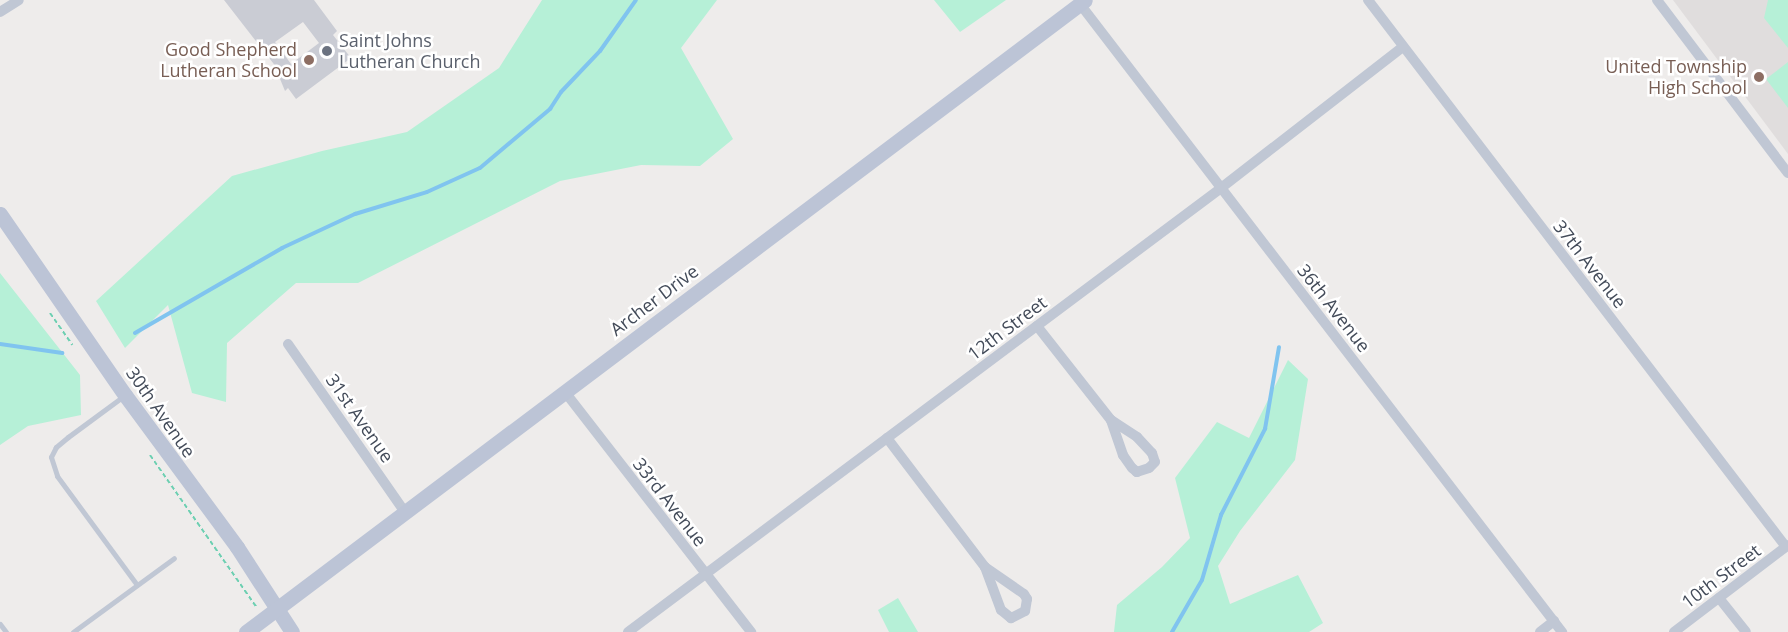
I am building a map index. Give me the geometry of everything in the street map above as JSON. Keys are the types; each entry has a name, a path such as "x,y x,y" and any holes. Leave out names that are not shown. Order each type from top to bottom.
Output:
{"street":[{"path":"0,12 19,0"},
{"path":"1657,0 1788,173"},
{"name":"37th Avenue","path":"1370,1 1787,546"},
{"name":"36th Avenue","path":"1082,2 1221,188 1562,632"},
{"name":"Archer Drive","path":"246,632 1082,2"},
{"name":"12th Street","path":"628,632 704,572 738,550 1221,188 1403,47"},
{"name":"30th Avenue","path":"0,214 125,395 237,547 292,632"},
{"path":"1037,326 1111,420 1137,437 1152,453 1155,462 1149,468 1137,472 1132,468 1123,455 1111,420"},
{"name":"31st Avenue","path":"288,344 404,511"},
{"name":"33rd Avenue","path":"565,392 751,632"},
{"path":"887,438 985,567 1001,610 1011,618 1025,612 1027,598 1024,594 985,567"},
{"name":"10th Street","path":"1674,632 1787,546"},
{"path":"1719,598 1746,632"},
{"path":"1540,632 1554,621"}],"lane":[{"path":"125,395 56,447 51,457 57,476 137,585"},
{"path":"73,632 174,558"},
{"path":"0,624 6,632"}],"shaded area":[{"name":"United Township High School","path":"1673,0 1788,0 1788,154"}],"green space":[{"path":"542,0 717,0 681,48 733,139 700,166 641,165 560,181 358,283 296,283 227,343 226,402 192,393 168,305 125,348 96,301 232,176 322,151 407,132 499,68"},
{"path":"934,0 1006,0 960,32"},
{"path":"1768,0 1788,0 1788,48 1764,18"},
{"path":"1788,62 1788,108 1766,79"},
{"path":"0,273 80,375 81,415 28,426 0,445"},
{"path":"1288,360 1308,379 1295,460 1240,531 1218,566 1230,604 1298,575 1323,623 1309,632 1114,632 1117,605 1162,567 1190,538 1175,478 1217,422 1249,438"},
{"path":"898,598 918,632 889,632 878,610"}],"building":[{"name":"Saint Johns Lutheran Church","path":"224,0 314,0 337,31 333,35 351,58 296,99 288,88 285,91 278,74 280,72","holes":["303,22 319,43 291,64 275,42"]}],"waterway":[{"path":"135,333 282,248 355,214 427,192 480,168 550,109 561,92 600,51 636,0"},
{"path":"0,344 62,353"},
{"path":"1172,632 1202,580 1221,515 1265,429 1279,347"}],"place":[{"name":"Saint Johns Lutheran Church","path":"327,51"},
{"name":"Good Shepherd Lutheran School","path":"309,60"},
{"name":"United Township High School","path":"1759,77"}]}
